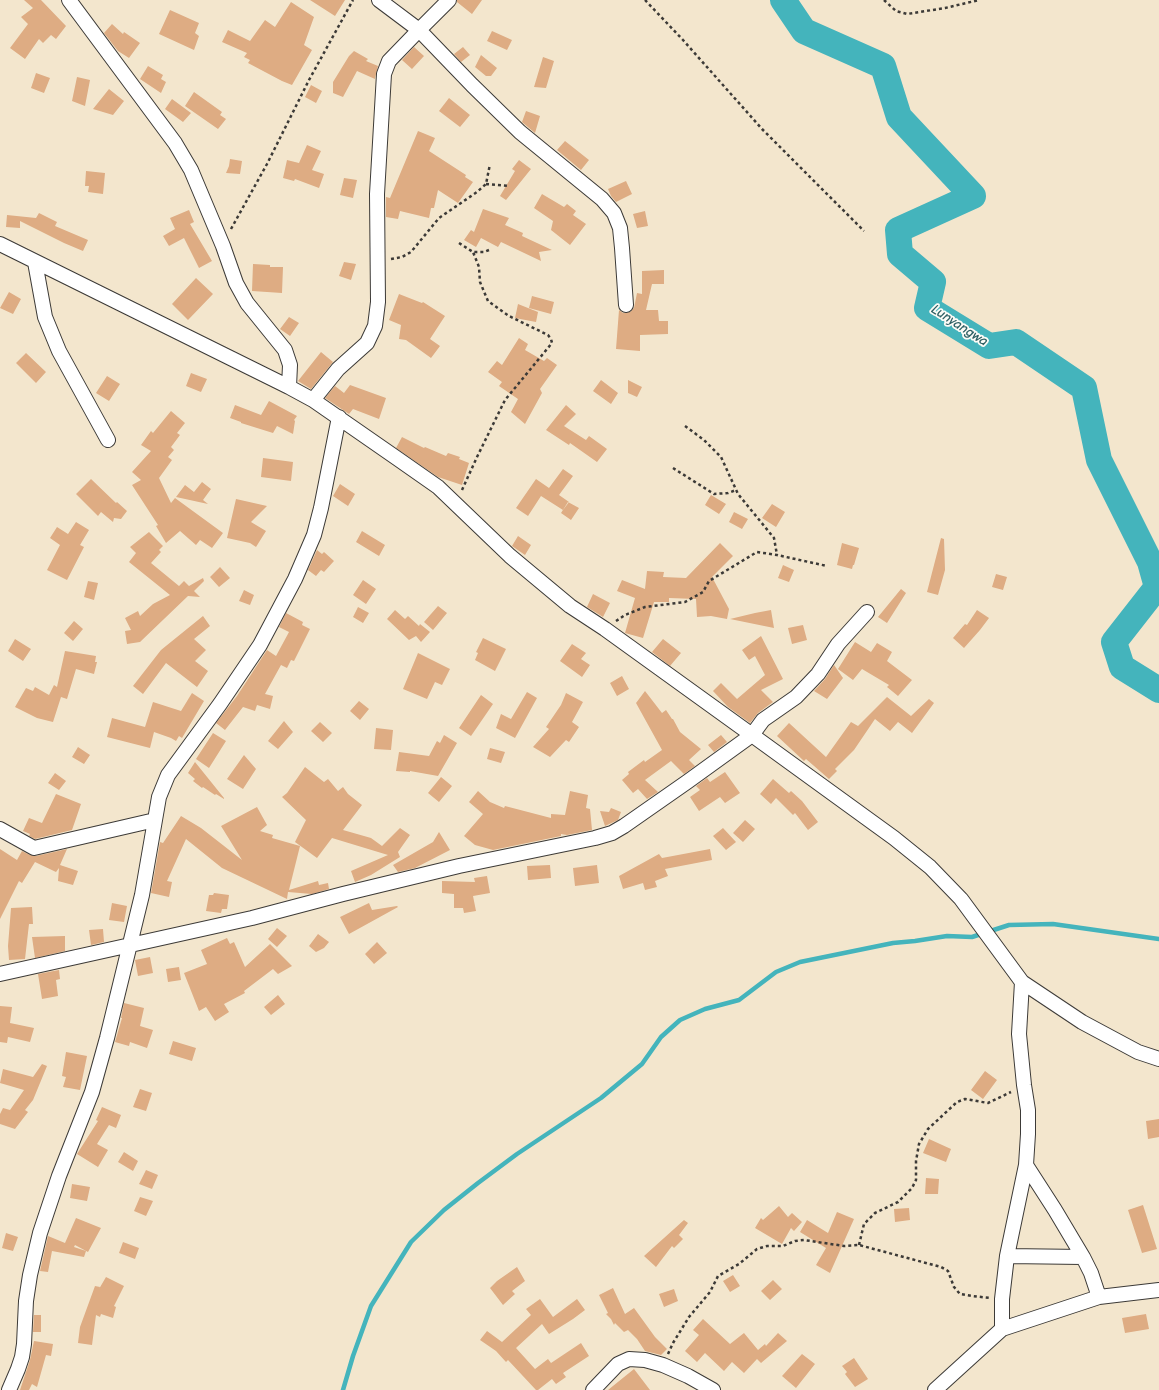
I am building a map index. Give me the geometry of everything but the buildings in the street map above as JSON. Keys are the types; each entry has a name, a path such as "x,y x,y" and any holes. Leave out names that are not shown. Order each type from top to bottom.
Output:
{"street":[{"path":"69,0 175,143 191,170 223,246 236,283 247,303 285,350 290,365 289,387"},
{"path":"378,0 419,30 472,86 520,132 602,199 614,213 620,228 622,242 626,305"},
{"path":"313,400 338,369 367,343 375,326 378,302 377,194 384,74 389,61 449,0"},
{"path":"0,244 289,387 313,400 339,417 438,487 510,556 570,606 605,629 752,735 894,838 930,867 961,899 1022,982 1082,1022 1138,1052 1159,1059"},
{"path":"34,262 45,317 59,351 108,440"},
{"path":"9,1390 22,1357 26,1301 30,1275 40,1233 59,1176 92,1092 107,1038 142,895 159,797 168,775 220,704 260,645 295,579 314,536 339,417"},
{"path":"0,974 252,918 459,866 595,838 612,833 687,782 752,735 763,720 796,697 818,674 838,644 867,612"},
{"path":"0,829 34,848 154,820"},
{"path":"1002,1329 1002,1299 1007,1256 1026,1165 1028,1110 1019,1034 1022,982"},
{"path":"1026,1165 1083,1257 1099,1297"},
{"path":"1007,1256 1083,1257"},
{"path":"935,1390 1002,1329 1099,1297 1159,1290"},
{"path":"593,1390 618,1364 629,1359 645,1360 663,1365 688,1376 713,1390"}],"path":[{"path":"223,246 268,164 309,80 353,0"},
{"path":"644,0 683,40 762,129 864,231"},
{"path":"884,0 896,11 907,14 945,8 979,0"},
{"path":"377,262 402,257 411,252 439,218 477,192 486,184 490,164"},
{"path":"486,184 509,186"},
{"path":"459,243 473,252 484,252 490,250"},
{"path":"456,504 477,456 506,400 552,343 552,339 548,335 509,316 488,301 480,282 479,267 473,252"},
{"path":"685,426 704,440 720,457 738,494 774,538 777,555"},
{"path":"673,468 714,494 728,493 736,490"},
{"path":"605,629 625,615 645,608 685,602 703,592 709,581 756,552 827,566"},
{"path":"859,1245 864,1224 875,1213 898,1202 912,1188 916,1180 916,1161 919,1144 928,1129 957,1102 965,1099 988,1103 1024,1085"},
{"path":"663,1365 673,1343 685,1324 710,1292 718,1276 739,1264 757,1249 767,1246 783,1246 795,1241 804,1240 838,1246 859,1245 941,1266 948,1271 954,1287 960,1294 1002,1299"}],"waterway":[{"name":"Lunyangwa","path":"783,0 804,31 883,66 899,117 973,196 898,230 900,254 933,282 927,308 989,346 1016,342 1084,388 1099,460 1150,562 1157,587 1114,642 1122,667 1159,690"},
{"path":"343,1390 353,1356 371,1306 411,1242 444,1210 478,1183 517,1154 601,1098 642,1064 661,1037 680,1020 705,1009 739,1000 776,972 800,962 893,943 947,936 972,937 1009,925 1053,924 1159,939"}]}
